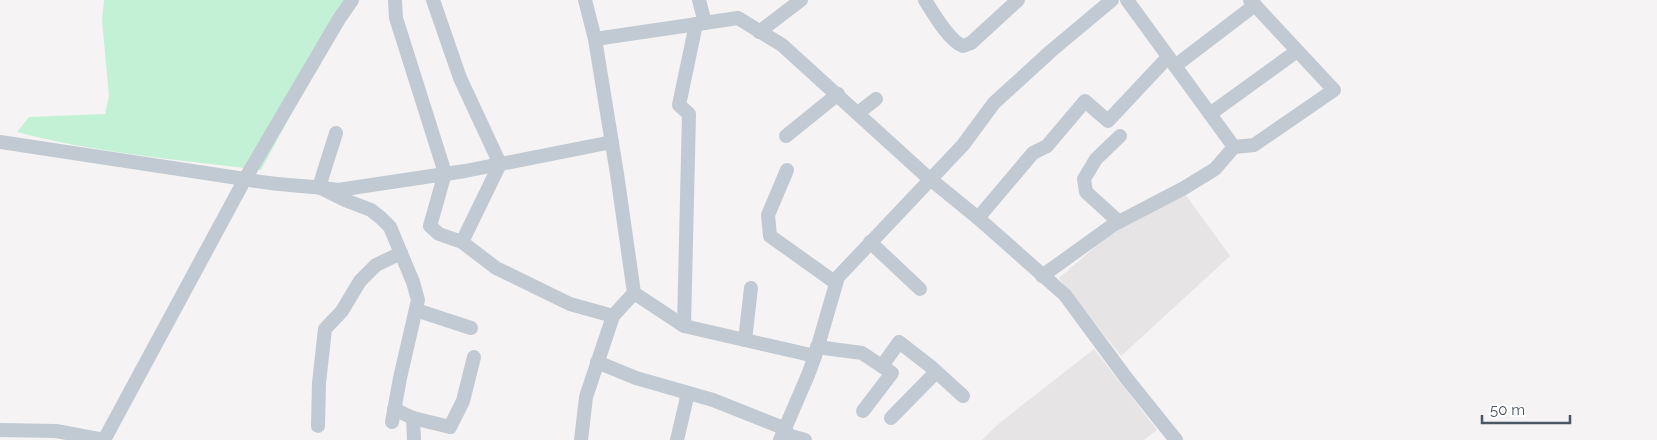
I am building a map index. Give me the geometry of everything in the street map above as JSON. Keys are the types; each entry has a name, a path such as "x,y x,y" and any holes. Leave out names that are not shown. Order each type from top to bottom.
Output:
{"street":[{"path":"0,430 56,431 104,440 245,179 352,0"},
{"path":"395,0 396,18 445,173 430,226 438,234 462,242 496,268 570,304 613,316"},
{"path":"433,0 460,78 500,164"},
{"path":"585,0 596,39 634,293 684,326 744,340 816,351 862,353 892,373 863,411"},
{"path":"684,326 689,114 679,105 701,23 699,0"},
{"path":"759,32 801,0"},
{"path":"925,0 954,40 963,46 971,43 1018,0"},
{"path":"783,434 816,351 838,277 963,145 994,103 1051,51 1112,0"},
{"path":"1127,0 1234,147"},
{"path":"978,218 1032,153 1047,146 1085,100 1108,120 1172,61 1252,2 1334,90 1254,145 1234,147 1215,169 1184,188 1119,222 1042,276"},
{"path":"596,39 738,18 782,45 930,179 978,218 1065,295 1127,379 1176,440"},
{"path":"1210,114 1297,51"},
{"path":"786,136 838,94"},
{"path":"858,113 876,99"},
{"path":"318,187 336,134"},
{"path":"1119,222 1086,192 1084,179 1096,159 1120,136"},
{"path":"0,142 270,184 338,190 465,171 612,142"},
{"path":"462,242 500,164"},
{"path":"787,170 768,215 770,236 836,283"},
{"path":"318,187 371,210 381,218 390,228 413,282 418,300 393,416 413,418 450,427 463,401 474,357"},
{"path":"870,242 920,289"},
{"path":"318,426 319,383 325,329 342,310 360,281 376,265 401,253"},
{"path":"744,340 752,288"},
{"path":"581,440 586,397 613,316 634,293"},
{"path":"416,310 471,328"},
{"path":"882,366 899,342 963,396"},
{"path":"597,362 636,378 713,400 783,434 805,440"},
{"path":"892,418 936,372"},
{"path":"677,440 688,393"},
{"path":"413,418 414,440"}],"shaded area":[{"path":"1185,194 1230,256 1121,356 1059,278 1108,236"},
{"path":"1094,349 1157,430 1144,440 982,440 997,425"}],"green space":[{"path":"104,0 353,0 261,170 107,151 17,132 29,117 105,114 109,96 102,20"}]}
